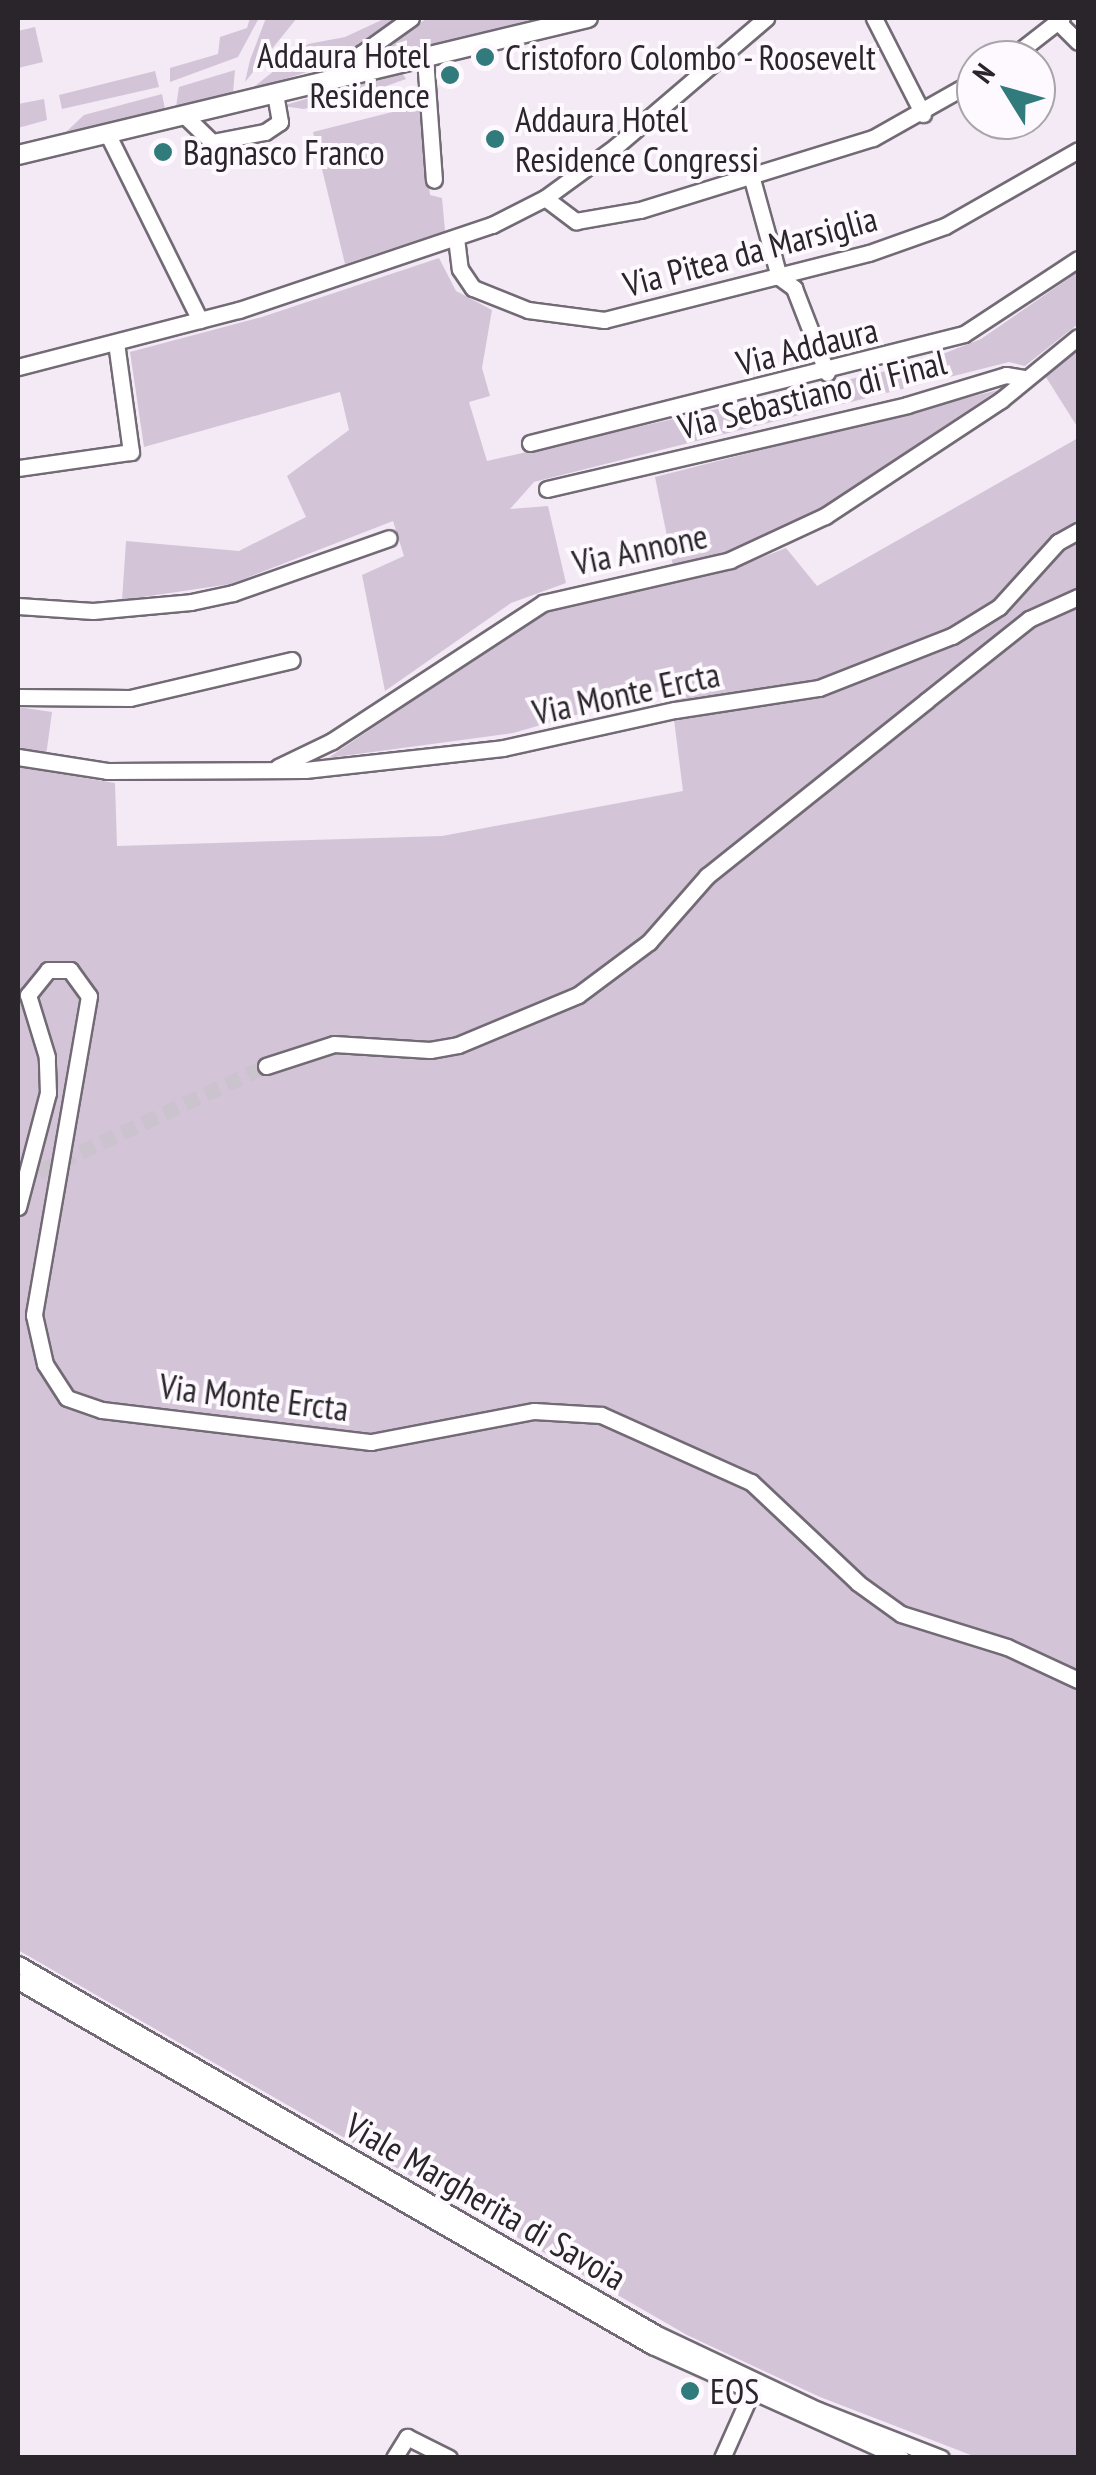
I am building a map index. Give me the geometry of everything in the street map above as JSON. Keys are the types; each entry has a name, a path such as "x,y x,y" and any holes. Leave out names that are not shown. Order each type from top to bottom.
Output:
{"main road":[{"path":"18,154 588,18"}],"street":[{"path":"345,77 362,53 412,18"},
{"path":"18,367 200,320 456,238 545,198 766,18"},
{"path":"874,18 923,114"},
{"path":"1034,40 1060,20 1078,42"},
{"path":"425,58 434,180"},
{"path":"545,198 584,221 752,179 873,138 956,93"},
{"path":"184,115 212,142 266,132 280,122 276,94"},
{"path":"108,133 200,320"},
{"name":"Via Pitea da Marsiglia","path":"456,238 460,269 473,288 528,310 580,319 631,316 779,278 945,226 1078,150"},
{"path":"752,179 779,278 794,288 827,373"},
{"name":"Via Addaura","path":"530,443 827,373 964,334 1078,259"},
{"path":"1024,378 1078,336"},
{"path":"18,468 132,452 116,344"},
{"name":"Via Sebastiano di Final","path":"547,489 1006,374 1024,378"},
{"name":"Via Annone","path":"265,773 332,742 543,602 730,560 782,538 1001,400 1024,378"},
{"name":"Via Monte Ercta","path":"18,757 107,770 265,773 503,748 675,710 818,688 952,636 999,607 1058,542 1078,531"},
{"path":"18,606 93,612 219,596 389,538"},
{"path":"266,1066 334,1044 458,1045 578,996 649,942 726,860 1029,619 1078,596"},
{"path":"18,698 130,698 292,660"},
{"name":"Via Monte Ercta","path":"18,1207 48,1092 46,1056 28,995 48,970 70,970 89,996 34,1314 45,1364 68,1398 102,1410 371,1442 534,1411 602,1415 750,1482 858,1583 901,1614 1008,1647 1078,1680"},
{"name":"Viale Margherita di Savoia","path":"18,1964 658,2334 787,2396 940,2458"},
{"name":"Viale Margherita di Savoia","path":"19,1986 652,2346 750,2395 902,2458"},
{"path":"722,2458 750,2395"},
{"path":"394,2458 407,2437 449,2458"}],"shaded area":[{"path":"250,18 259,18 238,57 170,82 170,68 218,54 220,37 247,28"},
{"path":"266,18 297,18 245,82 250,60"},
{"path":"386,18 396,18 326,66 250,90 308,44 345,37"},
{"path":"428,18 537,18 372,63 372,52"},
{"path":"35,27 43,62 18,68 18,31"},
{"path":"235,70 233,93 176,107 179,87"},
{"path":"155,71 159,87 62,109 59,95"},
{"path":"401,71 406,79 358,96 304,109 282,106"},
{"path":"162,94 165,109 65,133 84,115"},
{"path":"44,99 47,120 18,128 18,104"},
{"path":"420,105 430,195 442,198 445,231 345,264 313,132"},
{"path":"439,258 456,291 492,310 482,368 490,396 469,402 487,461 917,364 981,339 1078,272 1078,324 1025,366 1009,362 534,482 510,509 548,506 566,583 511,603 385,691 362,575 404,556 393,521 231,584 122,600 126,541 239,551 306,517 287,476 349,430 340,392 144,447 130,352 262,317"},
{"path":"1078,348 1078,428 1044,374"},
{"path":"998,390 823,507 732,550 673,566 655,477"},
{"path":"1078,438 1078,2457 976,2457 820,2397 687,2335 18,1950 18,767 115,783 117,846 442,836 683,791 670,688 513,733 328,758 551,608 733,569 786,548 817,586"},
{"path":"18,707 52,712 46,756 18,751"}],"tunnel":[{"path":"18,1181 266,1066"}],"place":[{"name":"Cristoforo Colombo - Roosevelt","path":"485,57"},
{"name":"Addaura Hotel Residence","path":"450,75"},
{"name":"Addaura Hotel Residence Congressi","path":"495,139"},
{"name":"Bagnasco Franco","path":"163,152"},
{"name":"EOS","path":"690,2391"}]}
